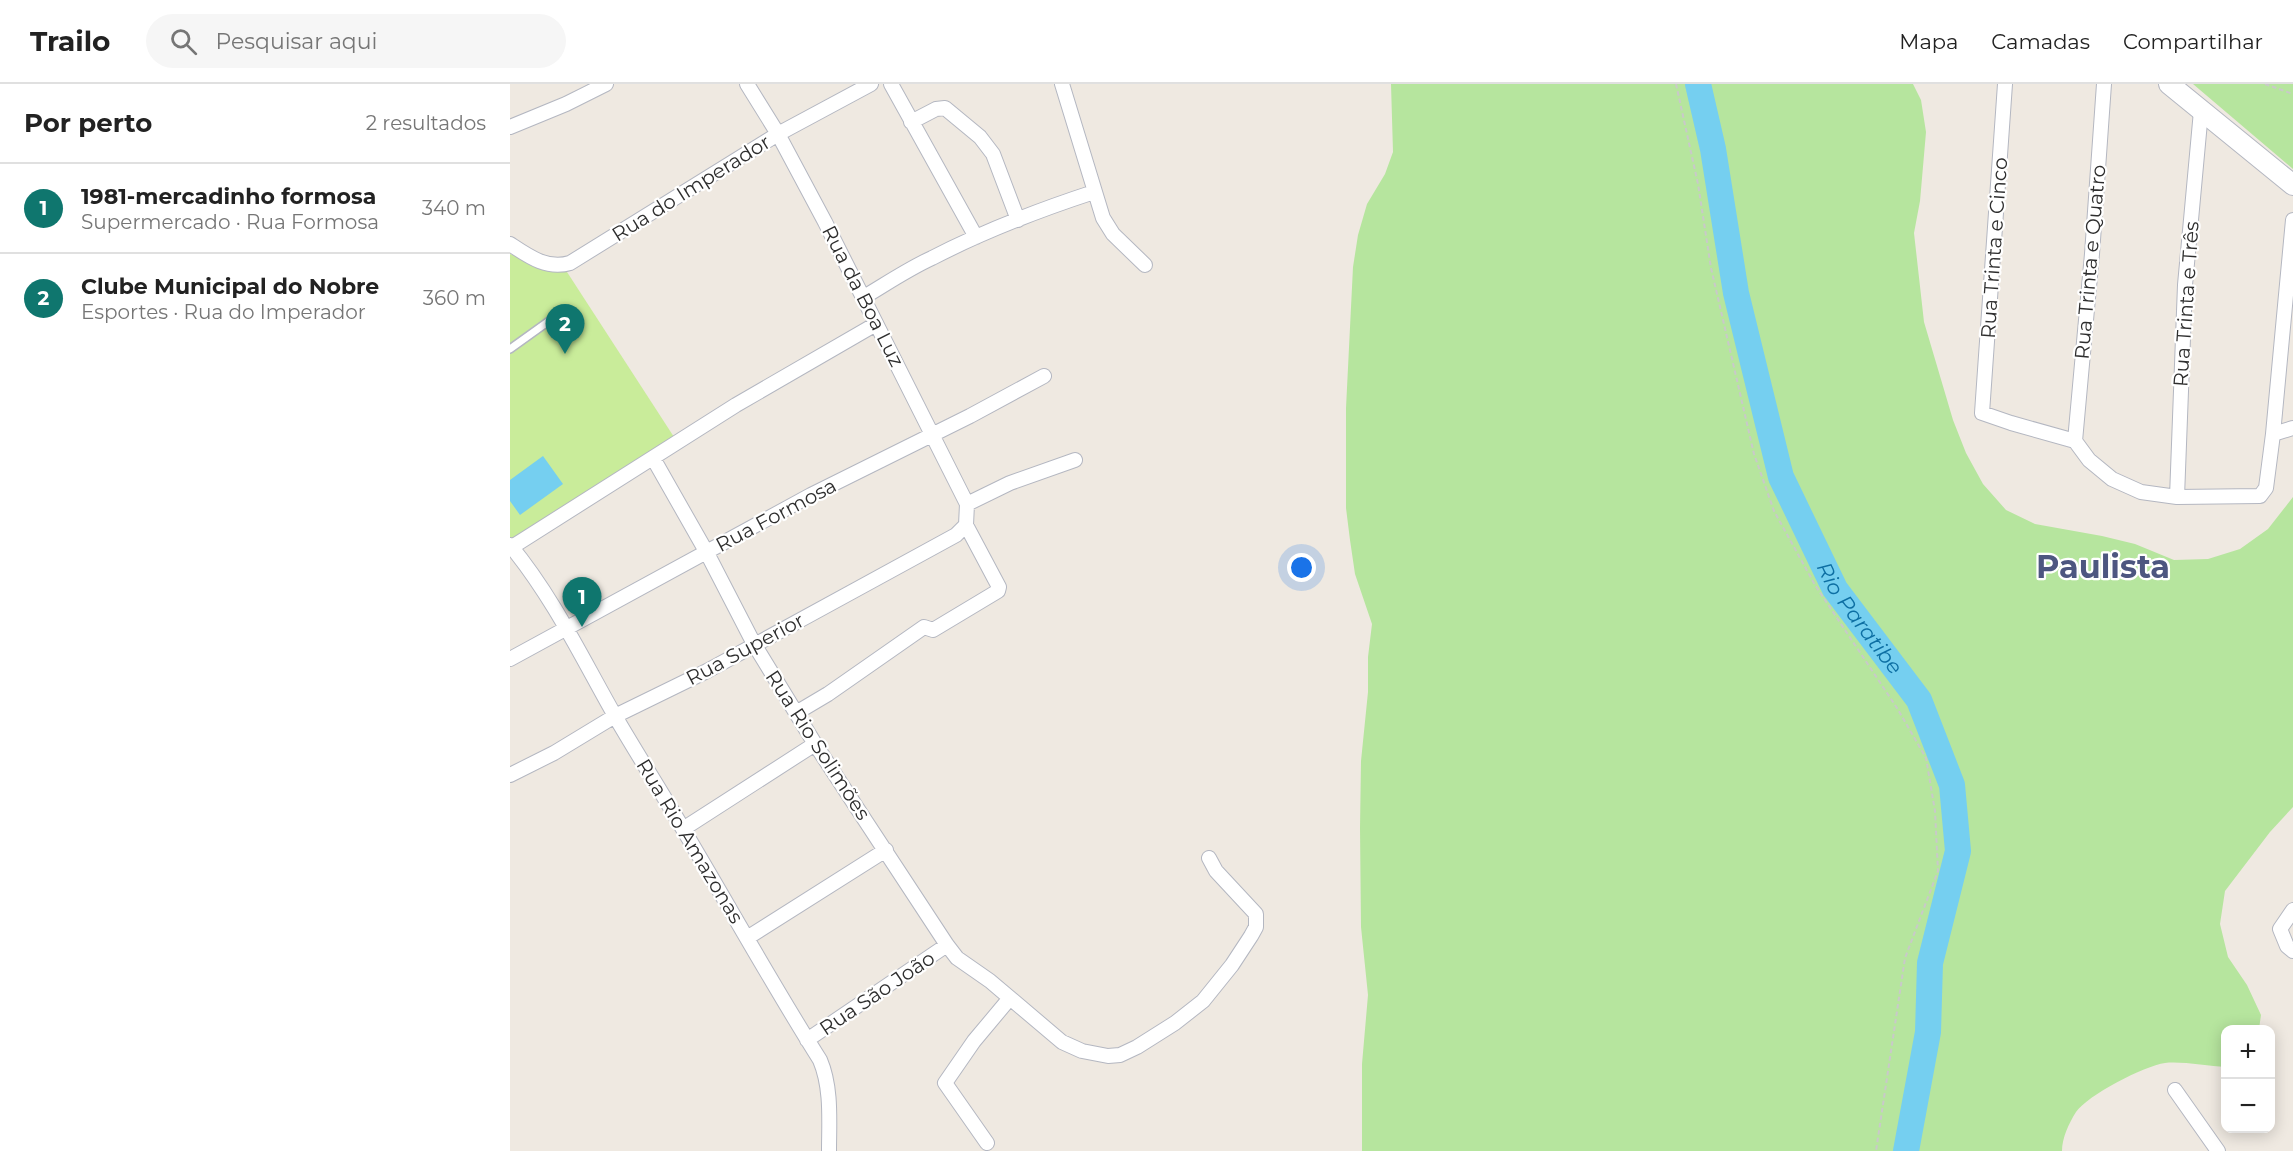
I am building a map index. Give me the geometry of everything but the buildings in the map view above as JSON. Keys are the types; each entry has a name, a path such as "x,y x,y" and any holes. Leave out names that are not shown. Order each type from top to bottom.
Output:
{"street":[{"path":"510,127 566,104 606,84"},
{"name":"Rua da Boa Luz","path":"747,84 778,135 864,297 933,435 999,587 998,591 933,630 924,627 828,694 796,712"},
{"name":"Rua do Imperador","path":"510,244 526,255 549,265 570,263 778,135 871,84"},
{"path":"891,84 976,237"},
{"path":"1062,84 1094,192 1108,227 1145,265"},
{"name":"Rua Trinta e Cinco","path":"2005,84 1982,412 2011,423 2075,441"},
{"name":"Rua Trinta e Quatro","path":"2075,441 2092,254 2104,84"},
{"path":"2169,84 2293,185"},
{"path":"911,122 936,109 945,108 980,137 998,164 1018,220"},
{"name":"Rua Trinta e Três","path":"2176,497 2185,285 2201,111"},
{"path":"864,297 930,259 976,237 1094,192"},
{"path":"2075,441 2089,460 2112,479 2141,492 2176,497 2260,496 2266,488 2273,434 2293,220"},
{"path":"511,546 736,405 876,324"},
{"name":"Rua Formosa","path":"510,659 811,495 933,435 1044,376"},
{"path":"2273,434 2293,428"},
{"name":"Rua Rio Solimões","path":"653,458 707,553 754,644 815,744 947,945 957,958 1070,1047 1108,1056 1137,1047 1190,1013 1203,1001 1232,965 1251,936 1257,922 1256,914 1216,872 1209,858"},
{"name":"Rua Superior","path":"510,775 554,753 615,716 708,671 956,535 968,514 1010,483 1075,460"},
{"name":"Rua Rio Amazonas","path":"511,546 530,569 567,629 615,716 820,1060 828,1097 830,1151"},
{"path":"683,829 815,744"},
{"path":"747,938 886,850"},
{"path":"2293,910 2280,929 2281,936 2293,951"},
{"name":"Rua São João","path":"807,1040 947,945"},
{"path":"987,1143 945,1083 974,1041 1014,1001"},
{"path":"2175,1090 2218,1151"}],"lane":[{"path":"510,349 549,321"}],"path":[{"path":"1676,84 1687,128 1713,279 1754,454 1774,511 1815,585 1897,708 1926,758 1935,811 1938,871 1905,958 1876,1151"},
{"path":"2265,84 2293,94"}],"green space":[{"path":"1391,84 1913,84 1921,100 1926,132 1920,201 1914,233 1924,322 1953,420 1966,453 1983,484 2006,510 2035,524 2135,544 2174,560 2208,559 2240,549 2268,529 2293,497 2293,807 2270,832 2225,891 2220,924 2228,957 2247,985 2261,1015 2260,1025 2221,1025 2221,1067 2165,1063 2117,1082 2082,1105 2076,1112 2066,1131 2062,1151 1362,1151 1362,1064 1368,995 1361,927 1361,761 1372,624 1355,574 1346,508 1346,408 1353,267 1358,235 1367,204 1385,174 1393,152"},
{"path":"2193,84 2293,84 2293,169"},
{"path":"510,254 567,272 674,437 512,542 510,539"}],"water":[{"path":"543,456 563,484 520,515 510,501 510,480"}],"waterway":[{"name":"Rio Paratibe","path":"1698,84 1713,149 1736,293 1781,477 1835,589 1919,700 1952,785 1958,851 1930,963 1928,1032 1906,1151"}],"place":[{"name":"Clube Municipal do Nobre","path":"565,354"},
{"name":"1981-mercadinho formosa","path":"582,627"}],"district":[{"name":"Paulista","path":"2103,567"}]}
